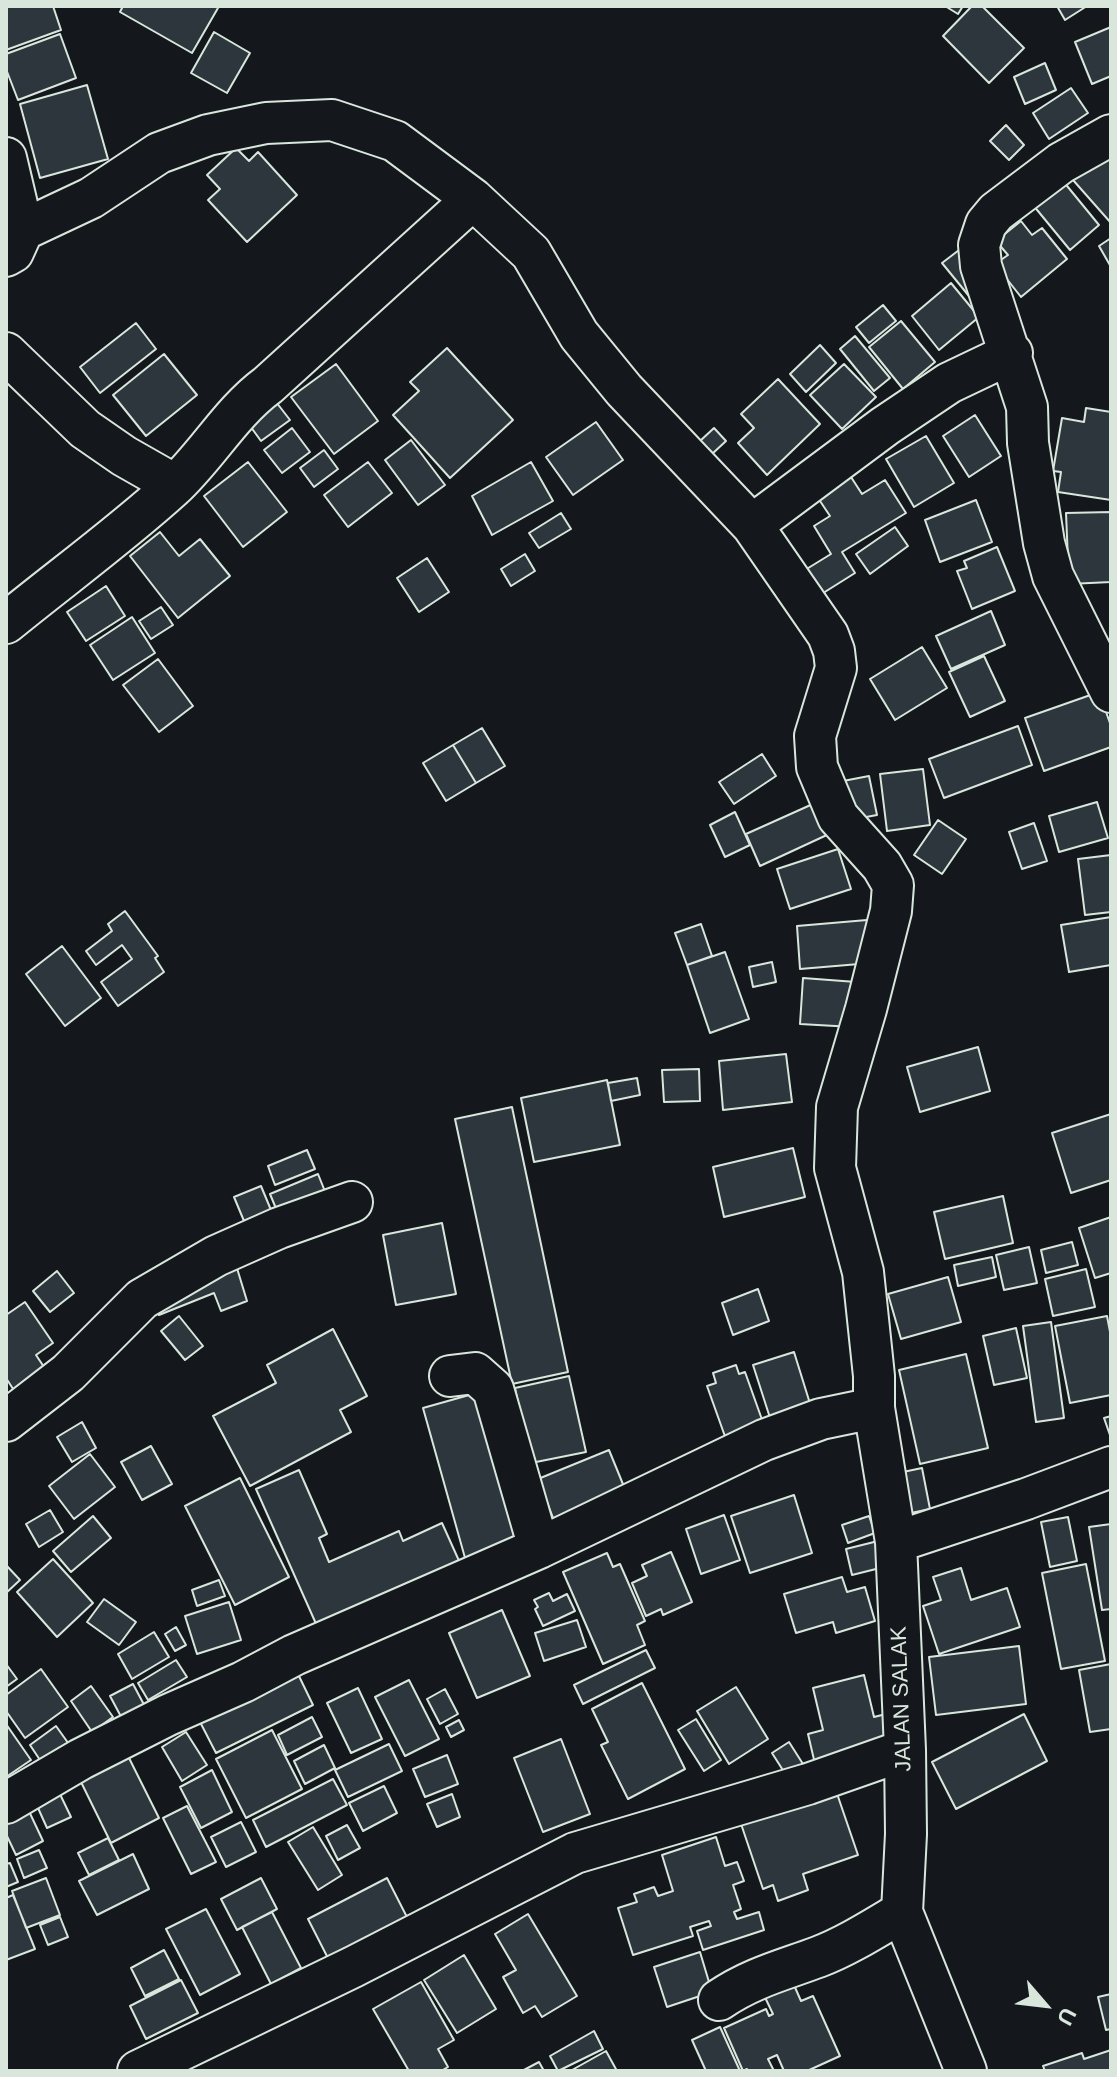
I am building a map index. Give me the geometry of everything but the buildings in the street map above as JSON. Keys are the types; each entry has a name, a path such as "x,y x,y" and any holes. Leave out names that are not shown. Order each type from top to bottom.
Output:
{"street":[{"path":"6,158 15,243 159,153 208,135 266,123 332,120 395,141 473,199 531,253 579,335 624,390 752,525 885,426 949,383 1012,353"},
{"path":"1111,135 1061,163 996,212 986,224 979,245 981,266 1012,353 1027,407 1028,443 1044,543 1053,576 1111,692"},
{"path":"6,623 175,485 250,398 473,199"},
{"path":"6,353 85,429 175,485"},
{"name":"JALAN SALAK","path":"752,525 828,635 836,668 815,736 817,767 838,817 882,866 893,885 891,911 837,1107 835,1168 863,1272 874,1376 874,1408 896,1542 905,1750 906,1834 902,1912 966,2071"},
{"path":"6,1421 68,1373 142,1299 216,1256 279,1228 352,1202"},
{"path":"450,1376 475,1373 493,1389 539,1548"},
{"path":"6,1803 81,1759 168,1715 308,1649 539,1548 764,1440 821,1419 874,1408"},
{"path":"896,1542 1111,1467"},
{"path":"138,2071 353,1967 575,1853 808,1784 905,1750"},
{"path":"719,2000 742,1984 819,1957 902,1912"}]}
